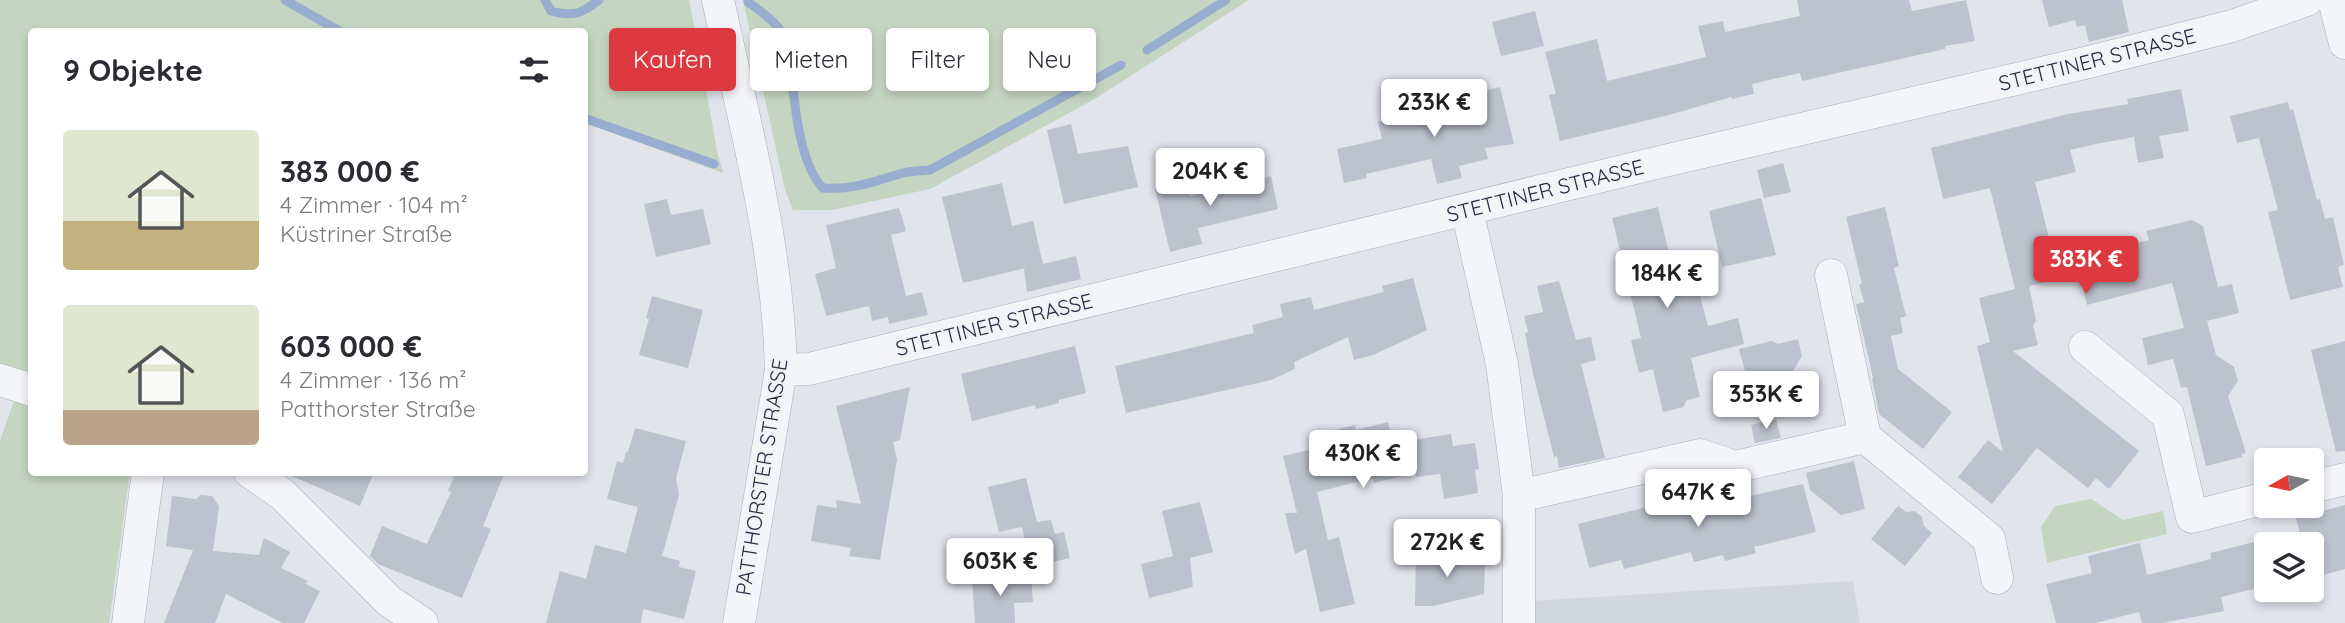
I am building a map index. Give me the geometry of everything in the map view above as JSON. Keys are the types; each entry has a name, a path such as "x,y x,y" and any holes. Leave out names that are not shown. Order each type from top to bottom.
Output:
{"street":[{"name":"PATTHORSTER STRASSE","path":"718,0 774,273 781,370 739,623"},
{"name":"STETTINER STRASSE","path":"781,370 810,369 1660,162 2089,62 2232,26 2307,0"},
{"path":"2334,0 2345,43"},
{"path":"1467,210 1502,364 1520,496 1520,623"},
{"path":"1830,275 1865,437 1989,539 1997,578"},
{"path":"2085,347 2168,415 2192,517 2254,501"},
{"path":"0,380 28,389"},
{"path":"1520,496 1700,455 1735,467 1865,437"},
{"path":"128,623 147,476"},
{"path":"256,476 282,494 389,601 422,623"},
{"path":"2324,484 2345,479"}],"shaded area":[{"path":"1853,581 1860,623 1532,623 1533,601"}],"green space":[{"path":"0,0 689,0 695,28 609,28 609,91 707,91 723,173 588,124 588,28 28,28 28,376 0,368"},
{"path":"743,0 1249,0 1093,100 930,189 832,210 793,210 785,190 763,91 872,91 872,28 750,28 750,32"},
{"path":"15,398 28,402 28,476 130,476 109,623 0,623 0,441"},
{"path":"2091,499 2123,520 2163,511 2167,534 2047,563 2041,527 2055,506"}],"building":[{"path":"1797,0 1909,0 1912,11 1966,0 1975,41 1802,81 1800,73 1752,84 1754,94 1732,99 1731,97 1560,141 1549,95 1556,94 1545,52 1597,39 1607,81 1706,57 1698,26 1723,21 1725,32 1800,16"},
{"path":"2042,0 2122,0 2129,32 2089,42 2085,25 2077,27 2075,20 2049,27"},
{"path":"1535,11 1544,46 1501,56 1492,22"},
{"path":"1500,87 1514,144 1485,148 1488,159 1459,166 1462,178 1437,184 1431,159 1366,174 1367,178 1344,183 1337,149 1382,139 1378,122 1457,103 1456,98"},
{"path":"2181,89 2189,131 2159,136 2164,158 2138,163 2134,137 2096,144 2070,150 2076,172 2035,182 2052,250 2073,245 2076,258 2149,240 2146,231 2192,220 2203,226 2218,287 2232,284 2239,313 2207,321 2216,355 2234,367 2238,381 2228,396 2246,453 2242,454 2242,457 2206,466 2187,387 2181,388 2173,359 2148,365 2142,338 2184,328 2172,283 2087,305 2079,274 2029,286 2038,345 2013,351 2139,451 2109,489 2096,478 2088,488 2037,448 1992,504 1958,477 1988,440 2003,452 1977,346 1990,342 1979,298 2015,289 1990,188 1943,199 1931,148 2068,114 2128,104 2127,99"},
{"path":"2288,102 2290,110 2293,109 2317,200 2320,199 2325,219 2333,217 2344,265 2338,267 2343,287 2290,300 2268,212 2278,210 2259,138 2237,143 2230,116"},
{"path":"1071,124 1078,154 1128,146 1138,187 1064,204 1047,130"},
{"path":"1783,163 1791,192 1764,198 1757,170"},
{"path":"1271,176 1278,209 1198,228 1202,244 1170,252 1155,189 1187,181 1190,196"},
{"path":"1002,183 1012,226 1033,221 1043,264 1076,256 1081,279 1027,292 1026,268 963,283 942,197"},
{"path":"1761,198 1776,255 1722,267 1709,211"},
{"path":"667,199 671,215 703,209 711,244 656,257 644,204"},
{"path":"1658,207 1672,266 1691,261 1708,326 1738,318 1744,344 1691,358 1700,397 1687,400 1683,407 1663,412 1653,369 1639,373 1631,340 1641,338 1612,218"},
{"path":"1885,207 1899,266 1894,268 1906,316 1900,318 1903,333 1891,336 1898,369 1952,412 1923,449 1879,414 1856,304 1864,302 1859,284 1862,284 1846,217"},
{"path":"899,208 906,231 891,235 906,296 922,292 928,315 889,324 888,317 872,321 869,306 826,316 815,274 836,268 826,225"},
{"path":"1413,278 1427,330 1373,355 1354,360 1348,337 1294,362 1295,369 1271,380 1126,413 1115,366 1254,333 1252,325 1283,317 1280,304 1311,297 1314,310 1384,292 1382,286"},
{"path":"1559,281 1576,340 1591,337 1596,360 1581,364 1605,458 1559,468 1533,374 1524,316 1543,312 1537,286"},
{"path":"652,296 703,310 688,368 639,355"},
{"path":"1798,339 1802,356 1793,371 1808,381 1812,397 1757,416 1739,349 1772,341 1778,344"},
{"path":"2345,341 2345,451 2336,452 2311,350"},
{"path":"1075,346 1086,393 1036,409 1035,405 972,421 961,374"},
{"path":"910,387 900,440 893,442 897,459 880,560 849,556 851,548 811,541 817,505 837,508 836,500 861,504 836,406"},
{"path":"1776,419 1781,438 1755,443 1751,425"},
{"path":"1388,422 1393,443 1451,434 1453,446 1475,443 1479,469 1475,470 1478,493 1444,499 1440,474 1416,477 1415,473 1374,483 1373,478 1317,492 1328,540 1339,537 1355,604 1320,612 1306,549 1295,554 1285,513 1297,513 1283,456 1330,445 1327,432 1355,425 1356,430"},
{"path":"635,428 686,441 676,478 679,495 662,556 680,561 679,567 696,571 684,619 643,609 641,623 546,623 560,571 586,579 595,545 626,553 638,507 607,499 617,461 623,463"},
{"path":"1854,461 1865,509 1841,515 1810,490 1806,473"},
{"path":"292,476 372,476 360,506"},
{"path":"454,476 503,476 483,526 491,529 462,598 378,564 370,556 382,526 427,544 451,492 448,491"},
{"path":"1026,478 1037,522 1051,520 1055,534 1064,532 1070,558 1031,567 1022,527 999,532 988,487"},
{"path":"1803,484 1816,532 1754,547 1756,553 1725,561 1723,555 1694,562 1691,552 1624,569 1621,560 1589,568 1578,524 1680,499 1683,511"},
{"path":"201,495 212,496 219,506 213,551 259,555 264,538 290,552 281,568 308,581 306,584 320,591 304,623 283,623 226,594 215,623 164,623 193,550 166,546 172,496 196,499"},
{"path":"1200,502 1213,552 1190,558 1193,587 1149,598 1141,564 1173,556 1162,511"},
{"path":"2345,505 2345,569 2324,575 2324,532 2300,532 2296,518 2324,518 2324,511"},
{"path":"1898,506 1906,512 1915,511 1932,533 1905,566 1871,539"},
{"path":"2254,542 2254,589 2221,597 2224,611 2162,623 2142,623 2139,612 2095,623 2056,623 2046,584 2092,573 2088,556 2140,543 2147,575 2211,559 2210,553"},
{"path":"1416,553 1459,554 1459,558 1485,559 1484,594 1433,606 1415,606"},
{"path":"1031,575 1033,602 1014,603 1015,623 975,623 972,579"}],"waterway":[{"path":"285,0 334,28"},
{"path":"545,0 551,11 565,14 582,11 599,0"},
{"path":"1147,50 1226,0"},
{"path":"748,2 770,19 784,36 789,54 800,137 809,166 823,188 852,187 904,173 930,170 1121,65"},
{"path":"588,119 714,164"}]}
